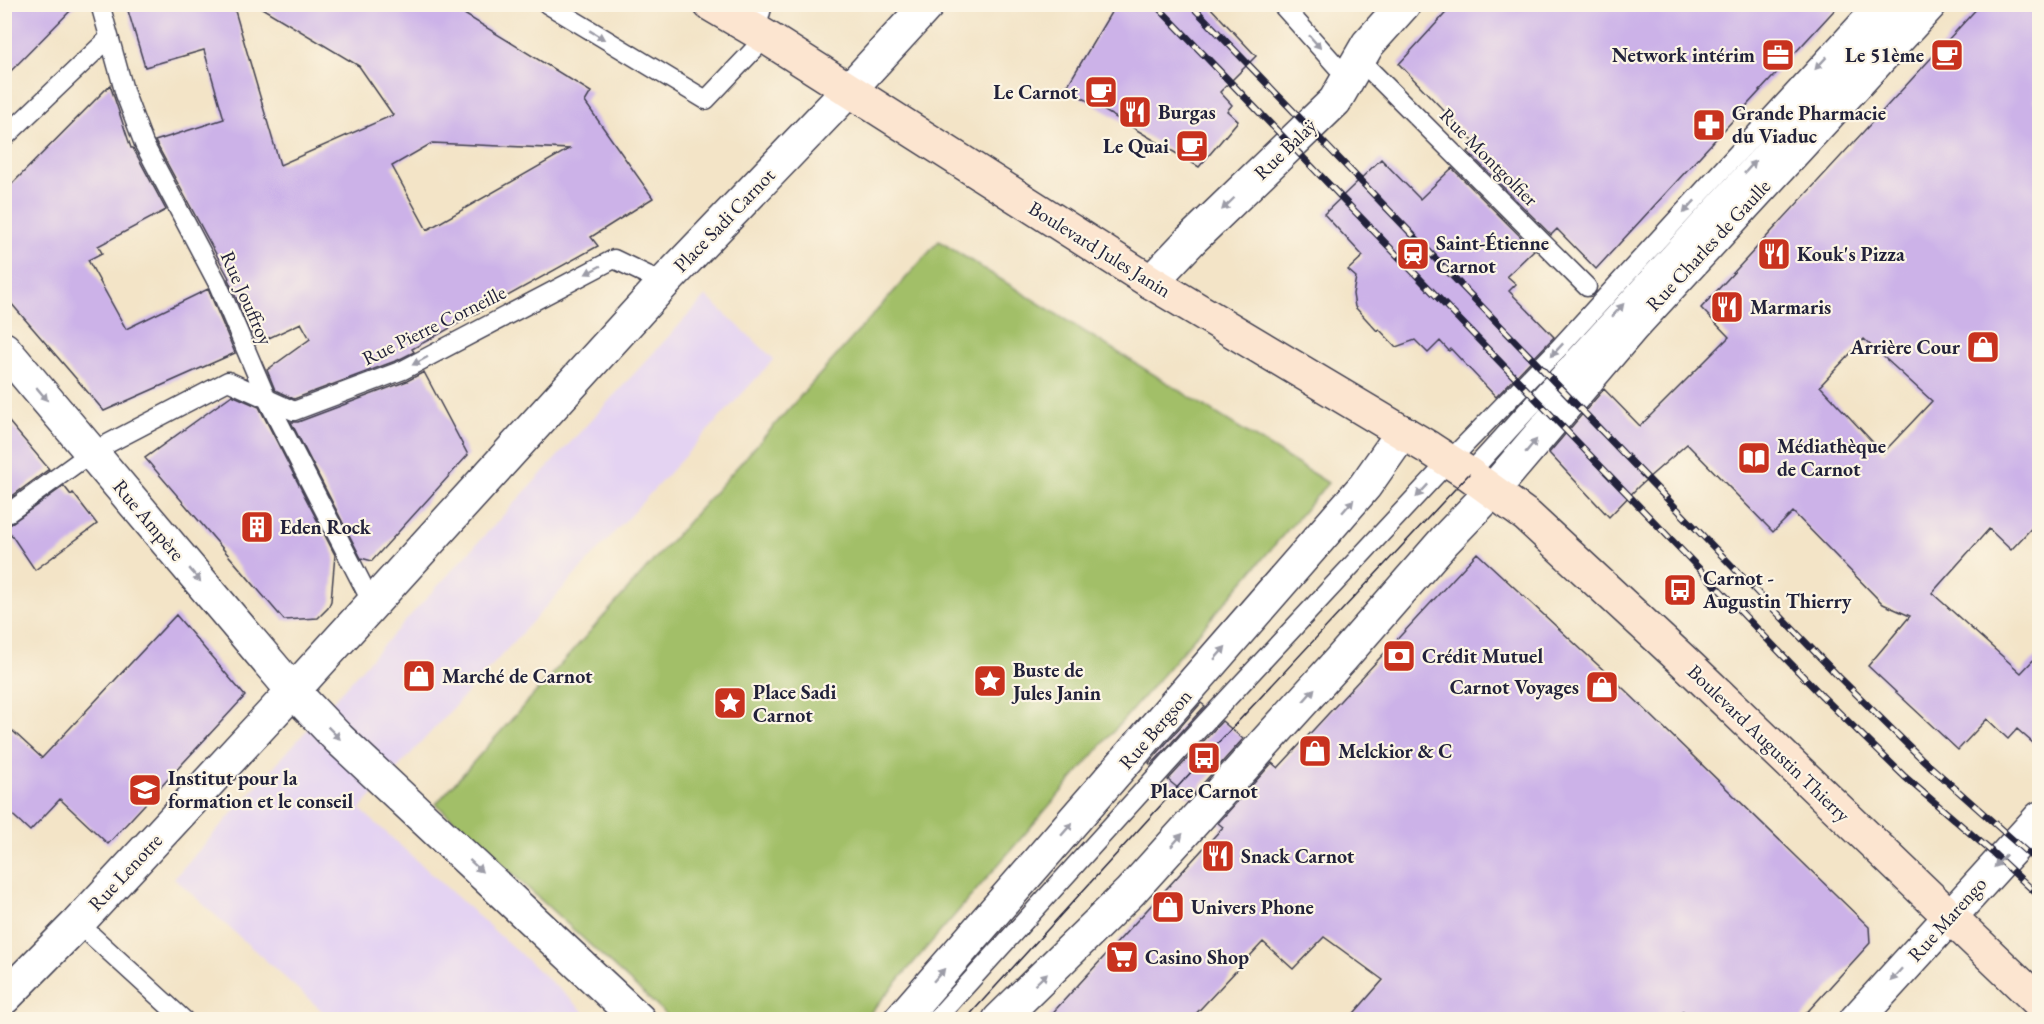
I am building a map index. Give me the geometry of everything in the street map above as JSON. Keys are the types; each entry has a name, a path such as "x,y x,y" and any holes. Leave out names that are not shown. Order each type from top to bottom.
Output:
{"main road":[{"name":"Boulevard Jules Janin","path":"710,4 762,24 849,90 1151,282 1470,475"},
{"name":"Boulevard Augustin Thierry","path":"1470,475 1527,516 1691,668 2040,1003"}],"street":[{"name":"Place Sadi Carnot","path":"293,691 664,283 928,4"},
{"name":"Rue Balaÿ","path":"1151,282 1191,240 1335,101 1368,44 1404,4"},
{"name":"Rue Charles de Gaulle","path":"1470,475 1632,327 1930,4"},
{"name":"Rue Ampère","path":"4,349 293,691"},
{"name":"Rue Bergson","path":"900,1020 1365,486 1402,432"},
{"path":"999,1020 1130,892 1342,658 1445,540 1470,475"},
{"path":"293,691 339,739 639,1020"},
{"name":"Rue Lenotre","path":"4,998 293,691"},
{"name":"Rue Marengo","path":"1856,1020 2040,818"}],"lane":[{"name":"Rue Jouffroy","path":"100,4 125,94 144,144 217,282 267,399 372,603"},
{"path":"547,4 706,100 762,24"},
{"name":"Rue Montgolfier","path":"1281,4 1354,69 1587,287"},
{"path":"1470,475 1558,349 1874,4"},
{"path":"934,1020 1187,742 1470,475 1898,4"},
{"path":"4,138 110,38"},
{"name":"Rue Pierre Corneille","path":"4,516 92,452 228,381 294,411 403,369 614,259 664,283"},
{"path":"1470,475 1508,431"},
{"path":"78,922 184,1020"}],"shaded area":[{"name":"Marché de Carnot","path":"706,296 774,359 360,809 592,1019 331,1019 174,878 384,644"}],"green space":[{"path":"939,241 1328,483 865,1019 671,1019 436,804"}],"building":[{"path":"4,4 77,4 4,78"},
{"path":"126,4 233,4 280,165 393,115 359,66 255,4 448,4 591,92 585,102 653,198 591,237 598,246 412,349 414,352 294,399 275,390 267,370 310,339 301,323 256,344 229,278 155,141 224,119 204,50 145,67","holes":["432,143 569,149 427,230 392,166"]},
{"path":"1116,4 1207,4 1256,56 1220,92 1232,105 1227,111 1238,121 1199,167 1066,88"},
{"path":"1454,4 1840,4 1596,269 1557,229 1551,235 1468,152 1476,144 1399,64"},
{"path":"1981,4 2040,4 2040,93 2033,100 2040,107 2040,519 2011,550 1989,529 1932,593 2021,673 2040,653 2040,749 2017,729 2008,739 1987,719 1958,750 1868,666 1910,616 1883,604 1793,512 1773,532 1687,444 1639,486 1609,517 1549,453 1604,389 1640,426 1729,337 1701,308","holes":["1864,339 1932,401 1883,453 1820,386"]},
{"path":"110,85 131,148 166,210 98,246 102,253 88,260 126,329 208,289 235,353 104,411 4,295 4,192"},
{"path":"1381,159 1420,199 1452,168 1534,250 1507,276 1516,284 1509,291 1554,337 1496,397 1451,349 1449,351 1440,341 1428,353 1415,340 1396,347 1379,329 1377,331 1355,307 1353,294 1356,277 1348,270 1363,256 1324,214"},
{"path":"424,372 468,455 372,561 361,558 291,422 298,422 407,381"},
{"name":"Eden Rock","path":"232,395 259,407 335,555 331,601 328,608 318,618 284,620 145,458"},
{"path":"4,416 49,469 4,502"},
{"path":"64,486 71,495 73,493 97,524 35,570 6,527"},
{"path":"1477,553 1625,690 1869,927 1870,943 1800,1020 1693,1020 1683,1011 1676,1020 1348,1020 1383,980 1324,937 1293,969 1263,942 1190,1020 1046,1020 1223,827 1218,823 1272,763 1278,768"},
{"path":"176,615 245,696 108,844 60,799 30,831 4,807 4,723 42,758"},
{"path":"1201,703 1205,706 1151,765 1149,763"},
{"path":"1222,721 1243,739 1190,798 1168,780"}],"tram line":[{"path":"965,1020 1204,758 1469,474"}],"railway":[{"path":"1155,4 1822,696 1905,777 2040,897"},
{"path":"1190,4 1839,677 1921,758 2040,864"}],"place":[{"name":"Network intérim","path":"1778,55"},
{"name":"Le 51ème","path":"1947,55"},
{"name":"Le Carnot","path":"1101,92"},
{"name":"Burgas","path":"1135,112"},
{"name":"Grande Pharmacie du Viaduc","path":"1709,125"},
{"name":"Le Quai","path":"1192,146"},
{"name":"Saint-Étienne Carnot","path":"1413,254"},
{"name":"Kouk's Pizza","path":"1774,254"},
{"name":"Marmaris","path":"1727,307"},
{"name":"Arrière Cour","path":"1983,347"},
{"name":"Médiathèque de Carnot","path":"1754,458"},
{"name":"Eden Rock","path":"257,527"},
{"name":"Carnot - Augustin Thierry","path":"1680,590"},
{"name":"Crédit Mutuel","path":"1399,656"},
{"name":"Marché de Carnot","path":"419,676"},
{"name":"Buste de Jules Janin","path":"990,681"},
{"name":"Carnot Voyages","path":"1602,687"},
{"name":"Place Sadi Carnot","path":"730,703"},
{"name":"Melckior & C","path":"1315,751"},
{"name":"Place Carnot","path":"1204,758"},
{"name":"Institut pour la formation et le conseil","path":"145,790"},
{"name":"Snack Carnot","path":"1218,856"},
{"name":"Univers Phone","path":"1168,907"},
{"name":"Casino Shop","path":"1122,957"}]}
